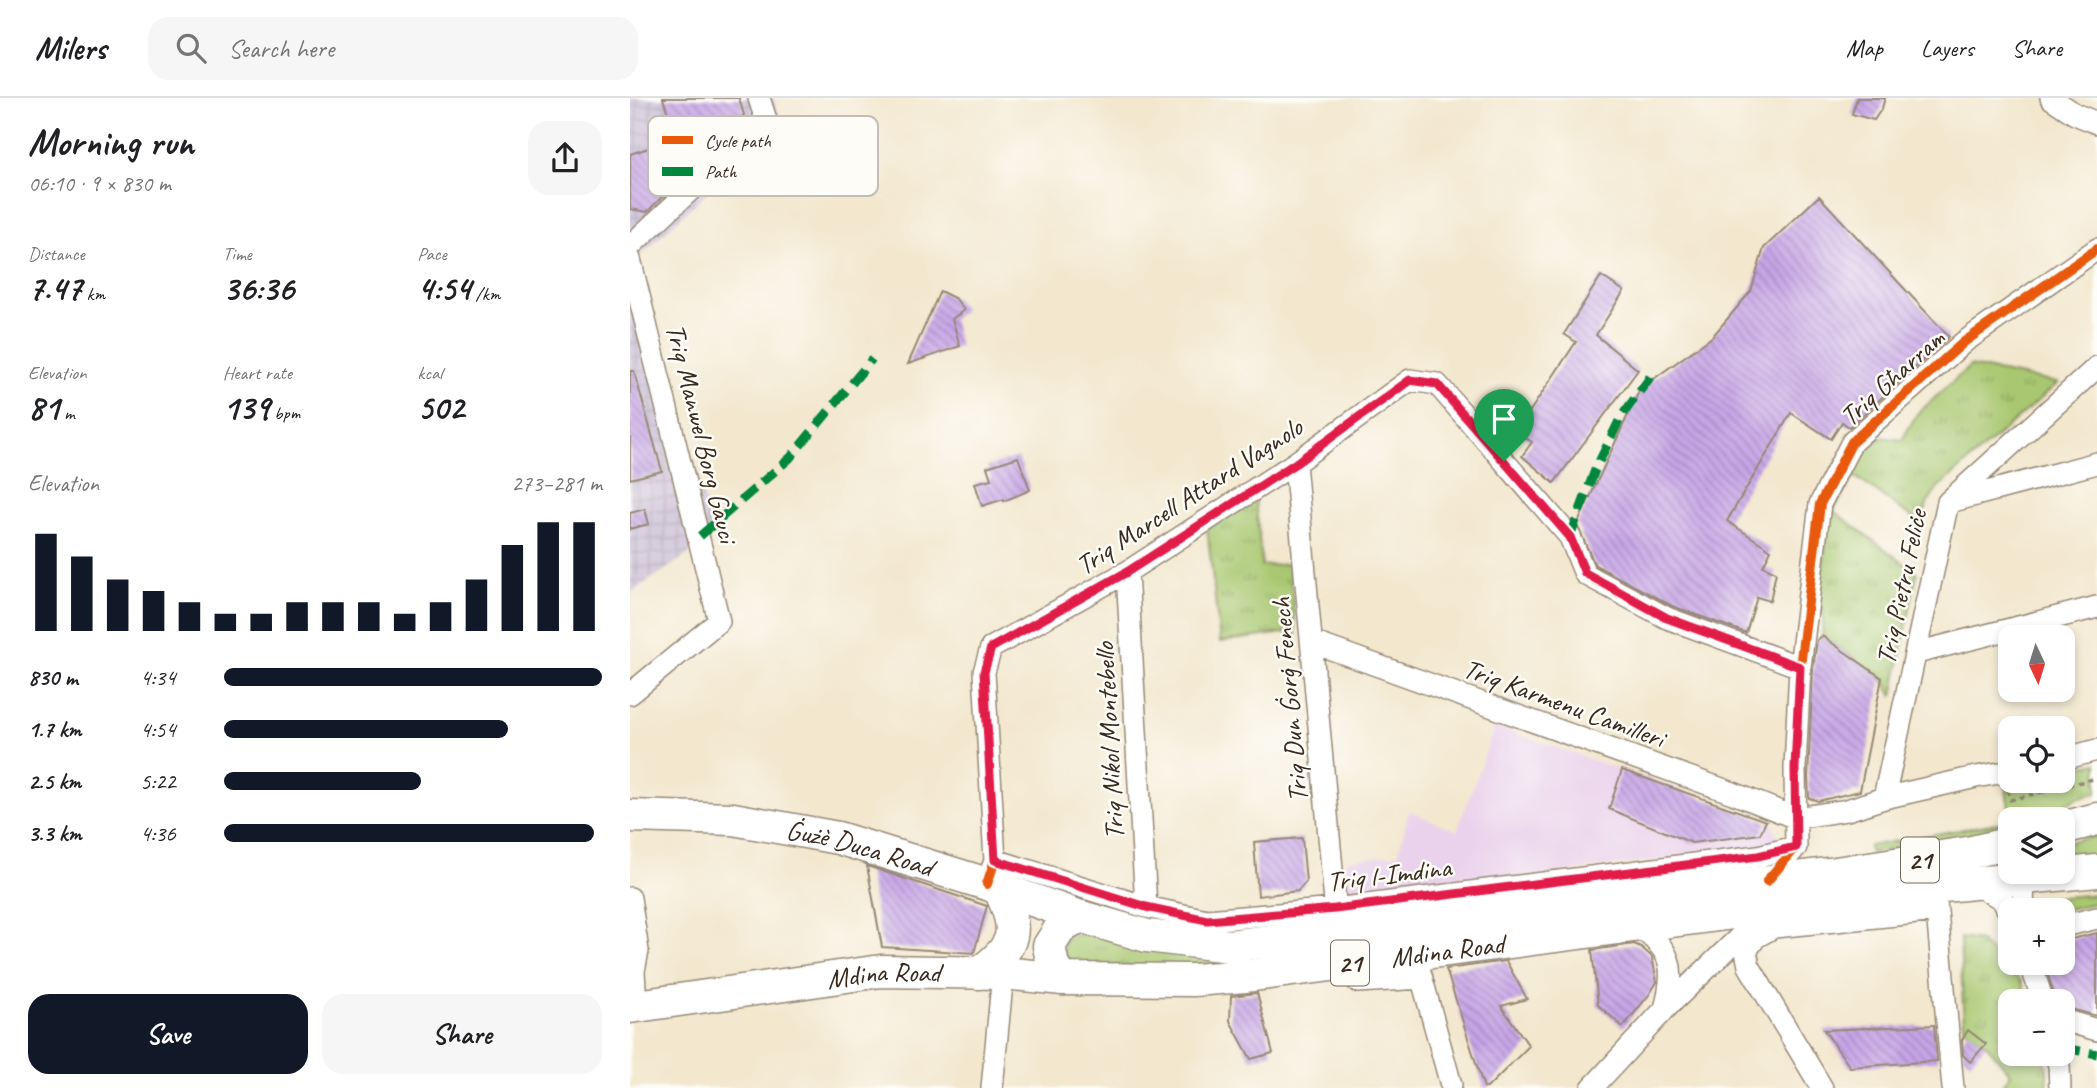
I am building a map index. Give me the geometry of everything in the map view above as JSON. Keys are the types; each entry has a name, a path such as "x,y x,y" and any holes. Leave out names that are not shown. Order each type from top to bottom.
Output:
{"highway":[{"name":"Ġużè Duca Road","path":"630,816 733,819 838,838 994,877 1081,917"},
{"path":"2075,825 2097,819"},
{"name":"Mdina Road","path":"633,1006 881,971 991,973 1063,979 1193,980 1420,966 1636,925 1769,895 1829,874 1998,846"},
{"name":"Mdina Road","path":"1081,917 1147,936 1228,946 1336,921 1769,895 1936,899 1974,884 2023,895 2097,871"},
{"path":"991,973 1010,943 1011,929 1008,908 994,877"},
{"path":"1063,979 1049,958 1049,946 1062,927 1081,917"}],"street":[{"path":"759,98 765,116"},
{"path":"2051,98 2075,114 2097,124"},
{"path":"630,246 684,196"},
{"name":"Triq Għarram","path":"1796,847 1795,767 1800,667 1820,504 1852,442 1964,342 2097,248"},
{"name":"Triq Manwel Borg Gauci","path":"630,258 719,621 630,694"},
{"name":"Triq Pietru Feliċe","path":"1884,798 1948,502 2097,368"},
{"name":"Triq Marcell Attard Vagnolo","path":"994,877 984,672 991,648 1127,572 1296,463 1410,380 1437,384 1570,537 1585,573 1667,618 1800,667"},
{"name":"Triq Dun Ġorġ Fenech","path":"1296,463 1336,921"},
{"path":"1948,502 2097,463"},
{"name":"Triq Nikol Montebello","path":"1127,572 1146,907"},
{"path":"1916,653 2097,607"},
{"name":"Triq Karmenu Camilleri","path":"1312,642 1796,818"},
{"path":"2075,756 2097,750"},
{"path":"1796,818 1847,810 1884,798 1998,773"},
{"path":"630,833 679,817"},
{"path":"1592,1088 1769,895 1796,847 1829,874"},
{"name":"Triq l-Imdina","path":"994,877 1207,920 1336,921 1758,856 1796,847"},
{"path":"1974,884 2000,898"},
{"path":"630,898 638,951 634,971 633,1006"},
{"path":"1822,1088 1749,967 1746,951 1756,937 1774,927 1936,899 1953,1088"},
{"path":"2075,923 2097,918"},
{"path":"1636,925 1666,951 1671,961 1671,989 1665,1009"},
{"path":"1358,982 1420,966 1451,1085"},
{"path":"991,973 992,1088"},
{"path":"2075,1024 2097,1030"},
{"path":"2057,1066 2060,1088"}],"path":[{"path":"2075,784 2097,778"},
{"path":"2009,793 2010,800 2038,793"}],"shaded area":[{"path":"630,98 773,98 779,116 648,116 648,196 703,196 637,258 712,530 689,554 630,593"},
{"path":"1495,726 1772,823 1780,844 1360,899 1348,889 1347,860 1398,854 1409,811 1457,831"}],"green space":[{"path":"1970,366 2058,383 1938,488 1927,504 1922,524 1854,476 1835,508 1833,504 1848,462 1880,437 1902,440 1917,414"},
{"path":"1255,498 1262,566 1289,564 1296,634 1291,632 1220,642 1207,528"},
{"path":"1831,509 1917,573 1893,696 1882,678 1822,636 1824,610 1817,607"},
{"path":"2097,763 2097,793 2058,807 2009,807 2007,793 2075,793 2075,768"},
{"path":"1998,823 1998,832 1870,853 1869,846"},
{"path":"2097,836 2097,859 2075,862 2075,841"},
{"path":"1998,855 1998,873 1191,970 1072,964 1063,952 1065,938 1087,932 1144,950"},
{"path":"2097,894 2097,903 2075,908 2075,898 2051,898"},
{"path":"1960,938 1979,941 1998,959 1998,975 2015,975 2022,982 2024,989 1998,989 1998,1058 1987,1045 1964,1028"},
{"path":"2004,1066 2046,1066 2047,1088 2000,1088 2011,1074"}],"building":[{"path":"663,98 739,98 744,115 743,116 669,116"},
{"path":"1857,98 1885,98 1874,120 1852,114"},
{"path":"648,148 648,196 663,196 647,212 630,209 630,154"},
{"path":"1819,196 1949,337 1849,427 1842,422 1831,439 1791,413 1727,521 1771,550 1763,566 1776,572 1770,601 1757,597 1746,633 1672,606 1595,565 1577,525 1646,376 1652,380 1712,337 1751,291 1764,248"},
{"path":"1601,276 1624,291 1596,335 1638,370 1554,483 1522,456 1532,442 1516,432 1576,342 1564,334"},
{"path":"940,291 956,299 964,310 952,319 960,346 908,364"},
{"path":"630,371 634,371 662,471 630,479"},
{"path":"1018,457 1030,490 1004,501 982,506 975,483 991,479 987,467"},
{"path":"645,509 649,524 630,529 630,513"},
{"path":"1822,636 1882,678 1860,791 1818,801 1809,798 1808,777 1813,668 1817,640"},
{"path":"1622,770 1766,821 1760,834 1692,843 1609,809"},
{"path":"1302,838 1306,882 1298,891 1258,896 1254,842"},
{"path":"867,866 987,906 974,953 882,947"},
{"path":"2097,933 2097,1016 2075,1010 2075,989 2052,989 2048,975 2075,975 2075,938"},
{"path":"1634,944 1652,957 1657,982 1623,1027 1598,1005 1592,950"},
{"path":"1506,961 1527,999 1501,1006 1529,1046 1484,1088 1446,969"},
{"path":"1257,993 1273,1053 1251,1059 1230,1021 1231,996"},
{"path":"1934,1025 1937,1061 1850,1067 1824,1030"},
{"path":"1968,1030 1986,1044 1970,1062 1963,1055 1962,1040"}],"marked path":[{"path":"700,536 790,458 872,359"},
{"path":"1570,537 1595,470 1621,417 1654,372"},
{"path":"2075,1050 2097,1054"}],"cycle path":[{"path":"1767,881 1796,847 1795,767 1800,667 1820,504 1852,442 1964,342 2097,249"},
{"path":"987,884 995,860 984,672 991,648 1127,572 1295,463 1410,380 1437,384 1570,537 1585,574 1667,618 1800,667"}],"route":[{"path":"1410,380 1437,384 1504,461 1570,537 1585,573 1667,618 1800,667 1795,767 1796,847 1758,856 1335,909 1207,920 1146,907 995,860 984,672 991,648 1127,572 1296,463 1410,380"}]}
